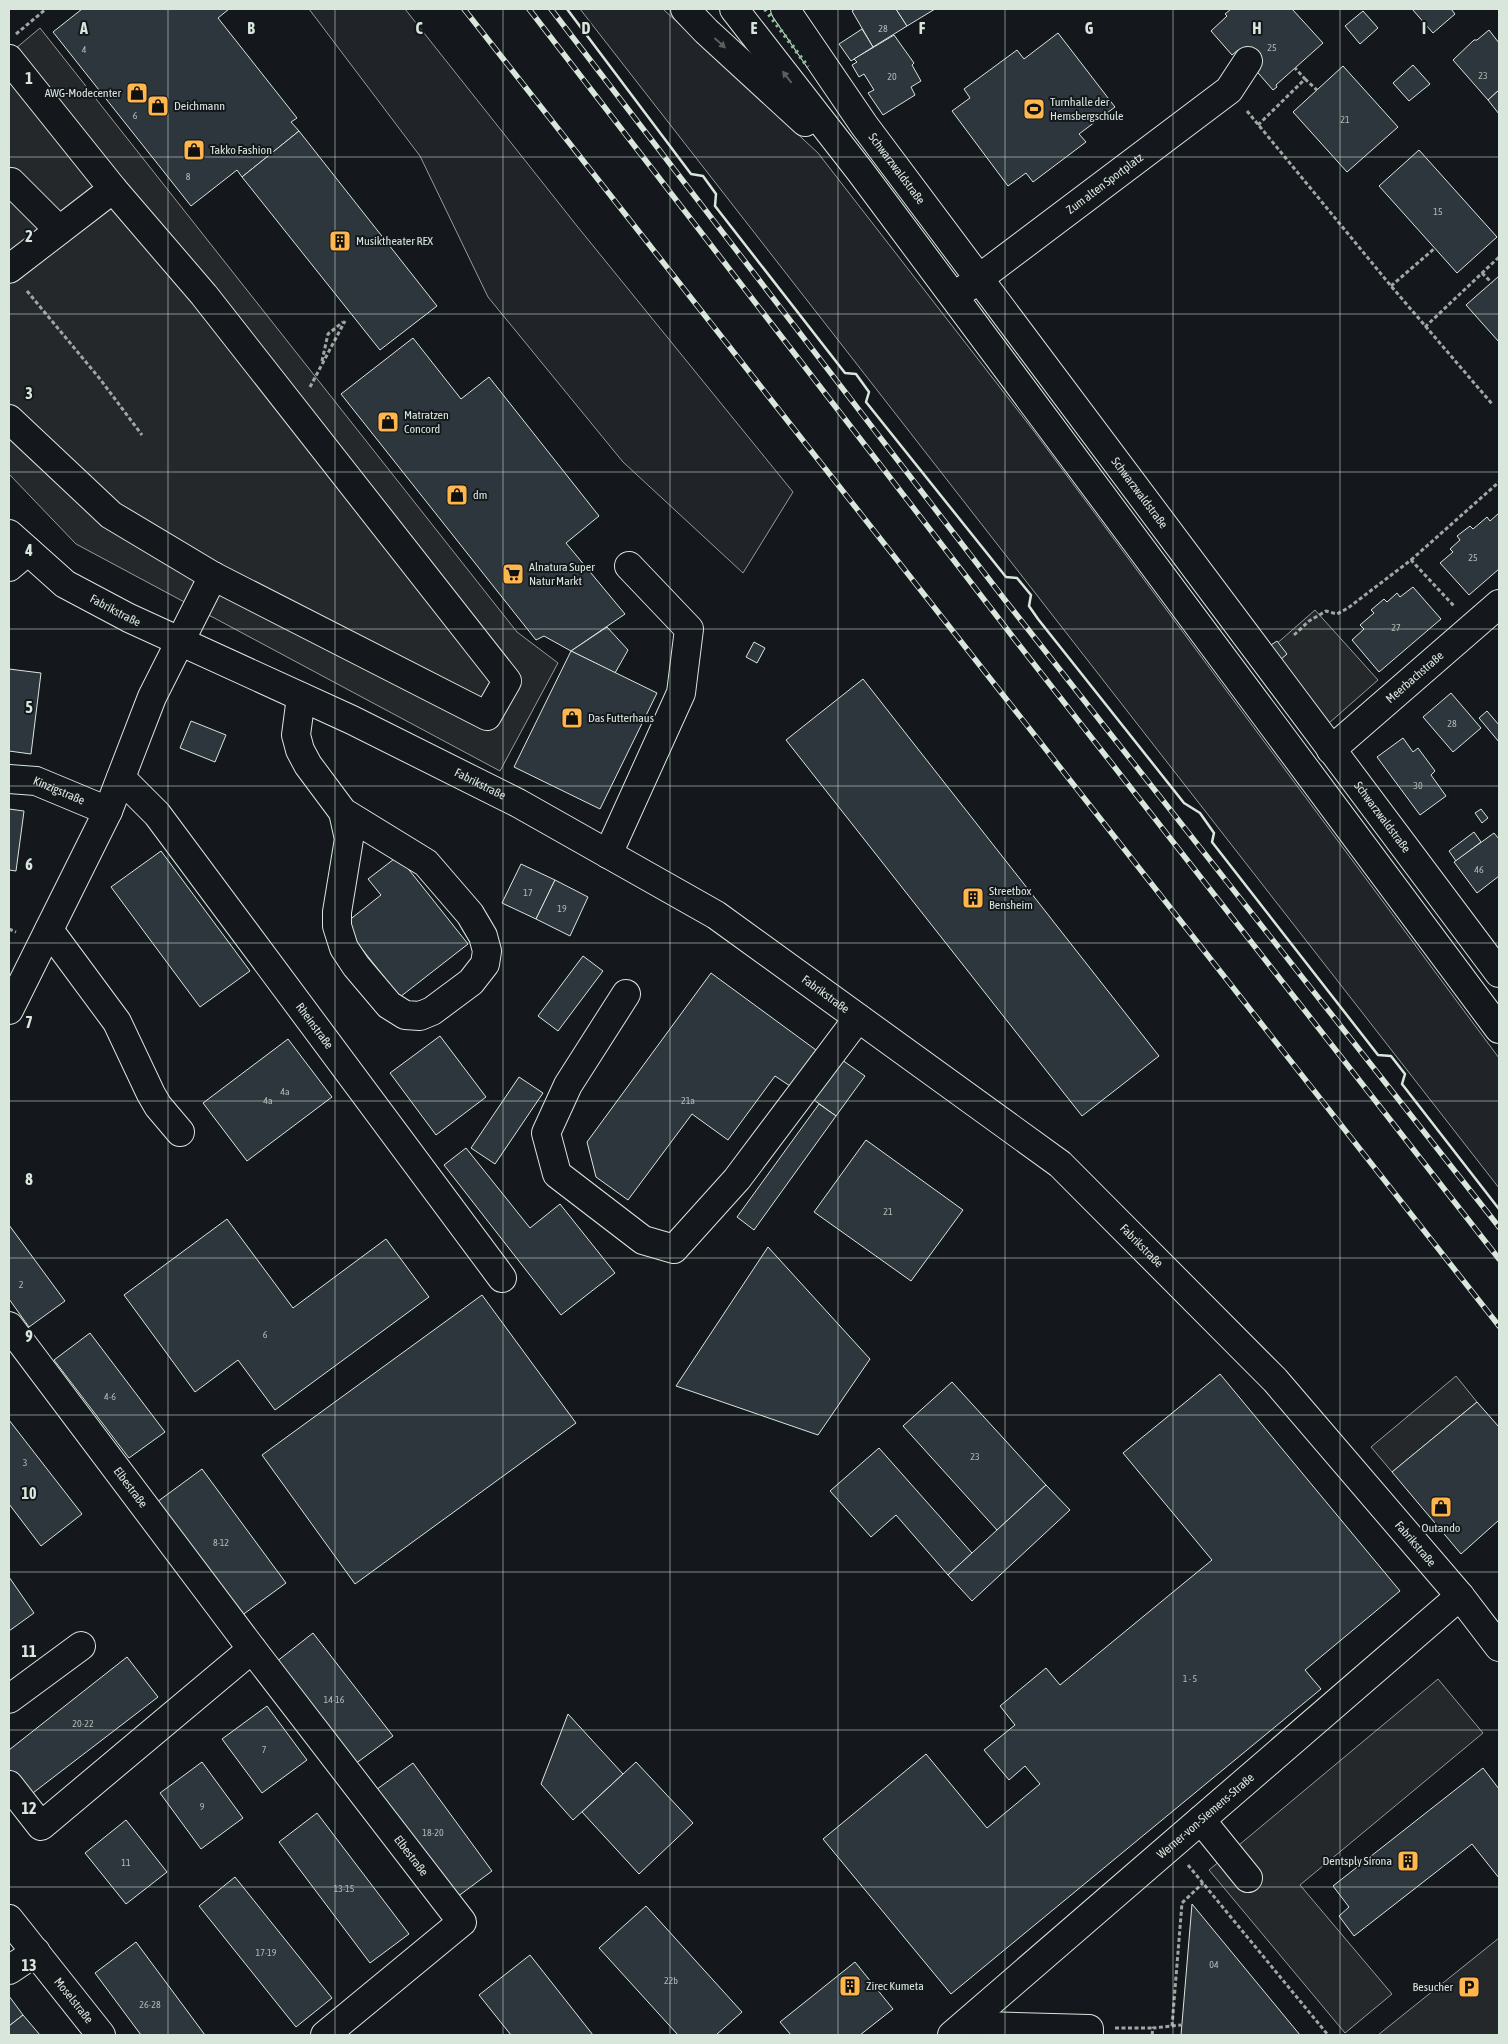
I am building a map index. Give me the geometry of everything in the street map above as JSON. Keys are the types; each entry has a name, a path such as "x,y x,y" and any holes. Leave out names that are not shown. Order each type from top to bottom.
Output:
{"street":[{"path":"685,9 706,31 860,172"},
{"path":"734,9 860,172 1499,1029"},
{"name":"Schwarzwaldstraße","path":"785,9 864,125 1499,973"},
{"name":"Zum alten Sportplatz","path":"953,297 1229,90 1248,61"},
{"path":"9,419 111,515 213,576 487,716 507,680 204,295 12,70"},
{"path":"10,182 59,230"},
{"path":"9,269 113,189"},
{"name":"Fabrikstraße","path":"15,551 65,584 179,642 352,720 518,803 716,915 1060,1164 1275,1380 1460,1596 1499,1647"},
{"path":"608,854 681,693 690,629 629,566"},
{"path":"9,1010 108,812 152,697 213,576"},
{"name":"Meerbachstraße","path":"1331,750 1499,604"},
{"path":"301,697 296,735 300,750 308,765 344,812 426,863 470,914 483,936 487,951 485,964 476,976 471,982 432,1010 420,1016 405,1015 389,1005 356,966 344,948 337,926 336,912 348,839 344,812"},
{"name":"Rheinstraße","path":"121,778 156,814 502,1278"},
{"name":"Kinzigstraße","path":"9,779 36,781 108,812"},
{"path":"48,930 117,1022 151,1094 158,1106 180,1132"},
{"path":"626,994 568,1085 546,1133 557,1174 643,1240 674,1249 737,1180 858,1018"},
{"name":"Elbestraße","path":"9,1326 252,1649 462,1922 325,2035"},
{"name":"Werner-von-Siemens-Straße","path":"952,2035 1460,1596"},
{"path":"9,1699 81,1646"},
{"path":"9,1785 41,1826 252,1649"},
{"path":"1201,1820 1248,1878"},
{"name":"Moselstraße","path":"9,1919 101,2035"},
{"path":"9,1970 36,1952"},
{"path":"984,2026 1089,2032"}],"path":[{"path":"9,40 46,9"},
{"path":"1295,68 1316,90"},
{"path":"1258,125 1305,79"},
{"path":"1229,90 1425,327 1493,405"},
{"path":"1391,286 1435,248"},
{"path":"1425,327 1499,257"},
{"path":"1482,273 1492,283"},
{"path":"26,290 100,379 142,434"},
{"path":"345,321 333,343 321,366 328,334 345,321"},
{"path":"1294,635 1309,621 1326,610 1337,614 1342,611 1411,560 1499,482"},
{"path":"1411,560 1473,626"},
{"path":"1172,1845 1328,2035"},
{"path":"1172,2026 1182,1903 1203,1883"},
{"path":"1089,2032 1181,2025"},
{"path":"1152,2035 1153,2028"}],"shaded area":[{"path":"309,9 405,9 577,226 793,492 743,573 623,462 488,297 420,156"},
{"path":"580,9 663,9 818,153 1033,430 1499,1058 1499,1188"},
{"path":"40,28 517,632 558,663 500,771 76,544 9,474 9,54"},
{"path":"1315,610 1378,680 1329,723 1266,653"},
{"path":"1456,1376 1477,1402 1392,1472 1371,1447"},
{"path":"1438,1679 1483,1733 1300,1885 1392,1994 1345,2033 1209,1870"},
{"name":"Besucher","path":"1499,1938 1499,2035 1378,2035"}],"building":[{"path":"82,9 229,9 218,18 297,118 291,122 299,131 242,177 237,170 191,206 53,32"},
{"path":"855,9 896,9 907,26 873,47 852,11"},
{"path":"896,9 935,9 907,26"},
{"path":"1231,9 1292,9 1323,43 1276,85 1277,87 1273,90 1238,50 1232,55 1211,31 1227,16 1225,14"},
{"path":"1412,9 1451,9 1455,14 1433,33"},
{"path":"1363,11 1378,28 1360,44 1345,26"},
{"path":"862,29 873,47 851,61 839,44"},
{"path":"1489,30 1499,43 1499,90 1488,100 1453,60 1474,40 1477,40"},
{"name":"Turnhalle der Hemsbergschule","path":"1058,33 1115,107 1079,134 1086,142 1033,182 1026,173 1008,186 952,111 970,98 964,89 1017,50 1024,59"},
{"path":"894,35 914,63 912,65 921,81 911,87 915,95 883,115 868,93 874,90 864,74 859,77 852,65 857,62 854,59"},
{"path":"1413,65 1430,84 1409,101 1393,83"},
{"path":"1343,66 1398,127 1347,172 1293,112"},
{"path":"1499,90 1499,114 1488,100"},
{"name":"Musiktheater REX","path":"299,131 437,306 380,350 242,177"},
{"path":"1419,150 1497,237 1457,273 1379,186"},
{"path":"1499,276 1499,342 1466,305"},
{"path":"413,338 461,399 489,377 599,516 566,543 625,614 571,651 544,636 536,640 341,394"},
{"path":"1499,513 1499,569 1469,595 1440,563 1453,552 1450,549 1460,540 1457,536 1470,526 1473,529 1487,517 1490,521"},
{"path":"1413,587 1441,619 1379,672 1352,640 1364,629 1360,625 1374,613 1371,610 1384,599 1387,602 1397,593 1400,597"},
{"path":"607,627 628,650 615,673 571,651"},
{"path":"1277,641 1287,654 1279,661 1268,647"},
{"path":"754,642 765,648 757,663 746,657"},
{"path":"571,651 657,693 600,809 514,767"},
{"path":"9,669 41,673 31,754 9,751"},
{"name":"Streetbox Bensheim","path":"863,679 1159,1056 1082,1116 786,740"},
{"path":"1451,693 1481,728 1453,752 1423,717"},
{"path":"1487,711 1499,725 1499,742 1479,718"},
{"path":"191,721 226,735 215,762 180,748"},
{"path":"1403,738 1413,752 1418,748 1435,771 1431,775 1446,796 1420,815 1377,757"},
{"path":"9,809 24,811 16,871 9,870"},
{"path":"1481,809 1488,818 1482,823 1475,813"},
{"path":"1474,832 1481,842 1456,861 1449,851"},
{"path":"1494,833 1499,839 1499,876 1477,893 1454,862"},
{"path":"161,851 250,971 200,1007 111,887"},
{"path":"398,856 468,944 400,997 343,925 381,895 368,879"},
{"path":"521,864 555,880 536,919 502,903"},
{"path":"555,880 588,897 570,936 536,919"},
{"path":"583,956 603,971 558,1031 538,1016"},
{"path":"711,973 816,1050 790,1086 775,1076 728,1140 692,1114 628,1200 596,1177 587,1142"},
{"path":"440,1036 486,1097 436,1135 390,1073"},
{"path":"288,1039 332,1097 247,1161 203,1103"},
{"path":"842,1060 865,1076 836,1116 814,1100"},
{"path":"519,1077 543,1093 495,1164 471,1148"},
{"path":"819,1104 836,1116 754,1230 737,1217"},
{"path":"866,1140 963,1210 911,1281 814,1212"},
{"path":"466,1148 530,1228 560,1204 615,1273 561,1315 444,1165"},
{"path":"227,1219 293,1308 386,1239 429,1297 275,1410 238,1360 195,1392 124,1295"},
{"path":"9,1225 65,1301 29,1327 9,1299"},
{"path":"768,1247 870,1359 818,1435 676,1386"},
{"path":"482,1295 576,1423 355,1584 262,1455"},
{"path":"90,1333 165,1432 129,1458 54,1360"},
{"path":"1220,1374 1400,1591 1305,1670 1321,1689 951,1994 823,1839 926,1754 987,1828 1040,1784 1025,1766 1009,1780 984,1750 1015,1725 1000,1706 1046,1668 1060,1685 1212,1560 1123,1453"},
{"path":"952,1382 1046,1485 997,1530 903,1426"},
{"path":"1477,1402 1499,1427 1499,1520 1461,1554 1392,1472"},
{"path":"9,1420 82,1514 41,1546 9,1504"},
{"path":"879,1448 972,1553 948,1575 896,1515 871,1537 830,1491"},
{"path":"202,1469 286,1583 241,1616 157,1502"},
{"path":"1046,1485 1070,1510 972,1601 948,1575"},
{"path":"9,1577 34,1613 9,1631"},
{"path":"313,1633 393,1736 355,1764 276,1662"},
{"path":"127,1657 158,1697 29,1796 9,1770 9,1750"},
{"path":"267,1706 307,1760 262,1793 222,1739"},
{"path":"568,1714 623,1774 573,1820 541,1784"},
{"path":"202,1762 243,1818 201,1849 160,1793"},
{"path":"636,1762 693,1823 639,1874 582,1812"},
{"path":"413,1763 492,1871 453,1900 373,1792"},
{"name":"Dentsply Sirona","path":"1483,1768 1499,1789 1499,1878 1472,1844 1354,1936 1339,1916 1349,1907 1333,1886"},
{"path":"317,1813 409,1934 370,1963 279,1842"},
{"path":"126,1820 167,1872 126,1904 85,1853"},
{"path":"235,1877 332,1998 296,2027 199,1906"},
{"path":"1192,1904 1300,2035 1181,2035"},
{"path":"646,1906 742,2012 716,2035 678,2035 599,1948"},
{"path":"136,1942 205,2035 141,2035 95,1973"},
{"path":"530,1955 593,2035 511,2035 479,1995"},
{"name":"Zirec Kumeta","path":"855,1962 893,2009 860,2035 791,2035 780,2022"},
{"path":"9,1996 23,2015 9,2026"},
{"path":"23,2015 40,2035 9,2035 9,2026"}],"railway":[{"path":"464,9 1499,1326"},
{"path":"529,9 1016,641 1499,1259"},
{"path":"551,9 1005,600 1499,1227"}],"hedge":[{"path":"765,9 808,67"}],"wall":[{"path":"567,9 691,174 703,176 716,194 715,206 845,373 856,374 869,392 866,402 1006,577 1017,578 1031,595 1029,606 1038,619 1184,803 1200,813 1214,833 1212,842 1378,1055 1391,1056 1405,1074 1402,1084 1499,1209"}],"place":[{"name":"AWG-Modecenter","path":"137,93"},
{"name":"Deichmann","path":"158,106"},
{"name":"Turnhalle der Hemsbergschule","path":"1034,109"},
{"name":"Takko Fashion","path":"194,150"},
{"name":"Musiktheater REX","path":"340,241"},
{"name":"Matratzen Concord","path":"388,422"},
{"name":"dm","path":"457,495"},
{"name":"Alnatura Super Natur Markt","path":"513,574"},
{"name":"Das Futterhaus","path":"572,718"},
{"name":"Streetbox Bensheim","path":"973,898"},
{"name":"Outando","path":"1441,1507"},
{"name":"Dentsply Sirona","path":"1408,1861"},
{"name":"Zirec Kumeta","path":"850,1986"},
{"name":"Besucher","path":"1469,1987"}]}
